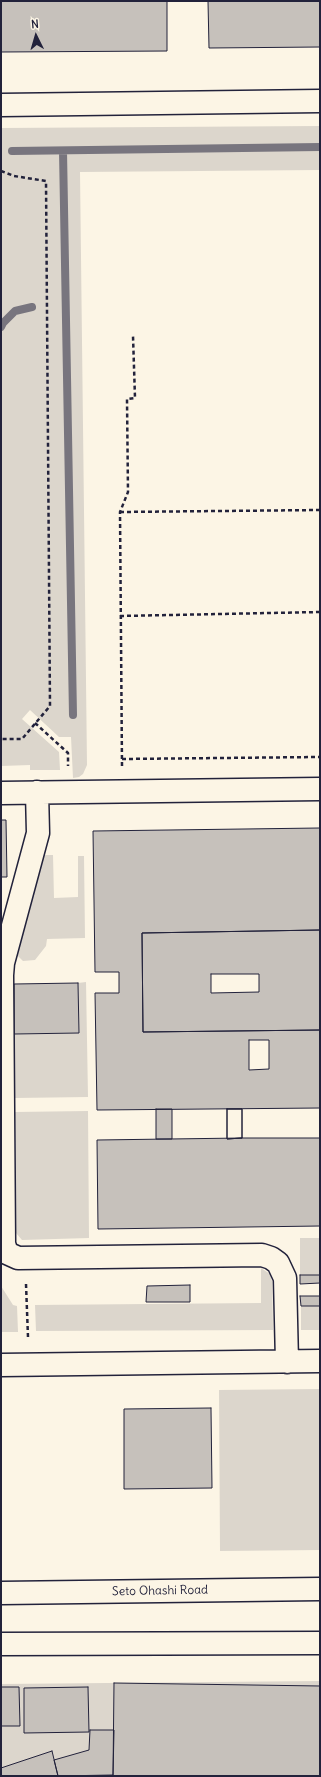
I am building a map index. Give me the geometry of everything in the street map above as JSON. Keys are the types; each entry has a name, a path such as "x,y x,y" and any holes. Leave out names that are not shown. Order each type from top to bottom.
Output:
{"street":[{"path":"1,105 320,101"},
{"path":"1,793 320,789"},
{"path":"37,792 38,833 3,963 2,975 4,1244 7,1253 18,1258 262,1255 271,1258 278,1263 285,1278 287,1362"},
{"path":"1,1365 320,1362"},
{"name":"Seto Ohashi Road","path":"1,1593 320,1589"},
{"path":"1,1644 320,1643"}],"path":[{"path":"1,171 14,176 46,180 50,706 22,739 1,739"},
{"path":"122,791 120,512 128,492 127,399 135,398 134,336"},
{"path":"120,512 320,510"},
{"path":"120,616 320,612"},
{"path":"35,723 68,753 68,767"},
{"path":"122,759 320,757"},
{"path":"27,1302 28,1337"}],"shaded area":[{"path":"320,126 320,170 80,172 87,765 83,774 79,777 73,778 71,737 59,737 30,710 22,719 59,752 60,770 30,770 30,765 1,766 1,128"},
{"path":"44,855 53,855 54,898 78,897 78,856 84,856 85,938 47,939 46,946 35,960 23,961 17,955"},
{"path":"86,982 88,1097 15,1098 14,1034 79,1033 78,983"},
{"path":"88,1111 89,1238 22,1240 16,1233 15,1112"},
{"path":"300,1238 320,1238 320,1275 300,1275"},
{"path":"261,1268 270,1274 272,1281 273,1330 36,1331 35,1305 261,1303"},
{"path":"1,1286 13,1305 17,1306 18,1332 1,1332"},
{"path":"301,1306 320,1306 320,1330 301,1330"},
{"path":"320,1389 320,1550 220,1551 219,1390"},
{"path":"320,1681 320,1776 1,1776 1,1684"}],"building":[{"path":"1,1 167,1 167,51 1,52"},
{"path":"208,1 320,1 320,47 209,48"},
{"path":"1,820 6,820 7,877 1,877"},
{"path":"320,828 320,930 142,933 143,1032 320,1030 320,1108 97,1110 95,993 119,993 119,972 95,972 93,831","holes":["249,1040 269,1040 269,1069 249,1070"]},
{"path":"320,930 320,1030 143,1032 142,933","holes":["211,974 259,974 259,992 211,993"]},
{"path":"78,983 79,1033 14,1034 14,984"},
{"path":"156,1109 172,1109 172,1139 156,1139"},
{"path":"227,1109 242,1109 242,1138 227,1139"},
{"path":"227,1109 242,1109 242,1138 227,1139"},
{"path":"320,1138 320,1226 98,1229 97,1140"},
{"path":"300,1275 320,1275 320,1283 300,1284"},
{"path":"190,1285 190,1302 146,1302 147,1286"},
{"path":"300,1296 320,1296 320,1306 301,1306"},
{"path":"211,1408 212,1488 124,1489 124,1409"},
{"path":"114,1683 320,1686 320,1776 113,1776"},
{"path":"1,1687 19,1687 20,1726 1,1726"},
{"path":"88,1687 89,1732 24,1733 24,1688"},
{"path":"90,1730 114,1730 113,1775 58,1776 54,1760 89,1750"},
{"path":"52,1751 58,1776 1,1776 1,1768"}],"waterway":[{"path":"12,151 320,147"},
{"path":"63,151 73,715"},
{"path":"1,327 15,311 32,307"}]}
